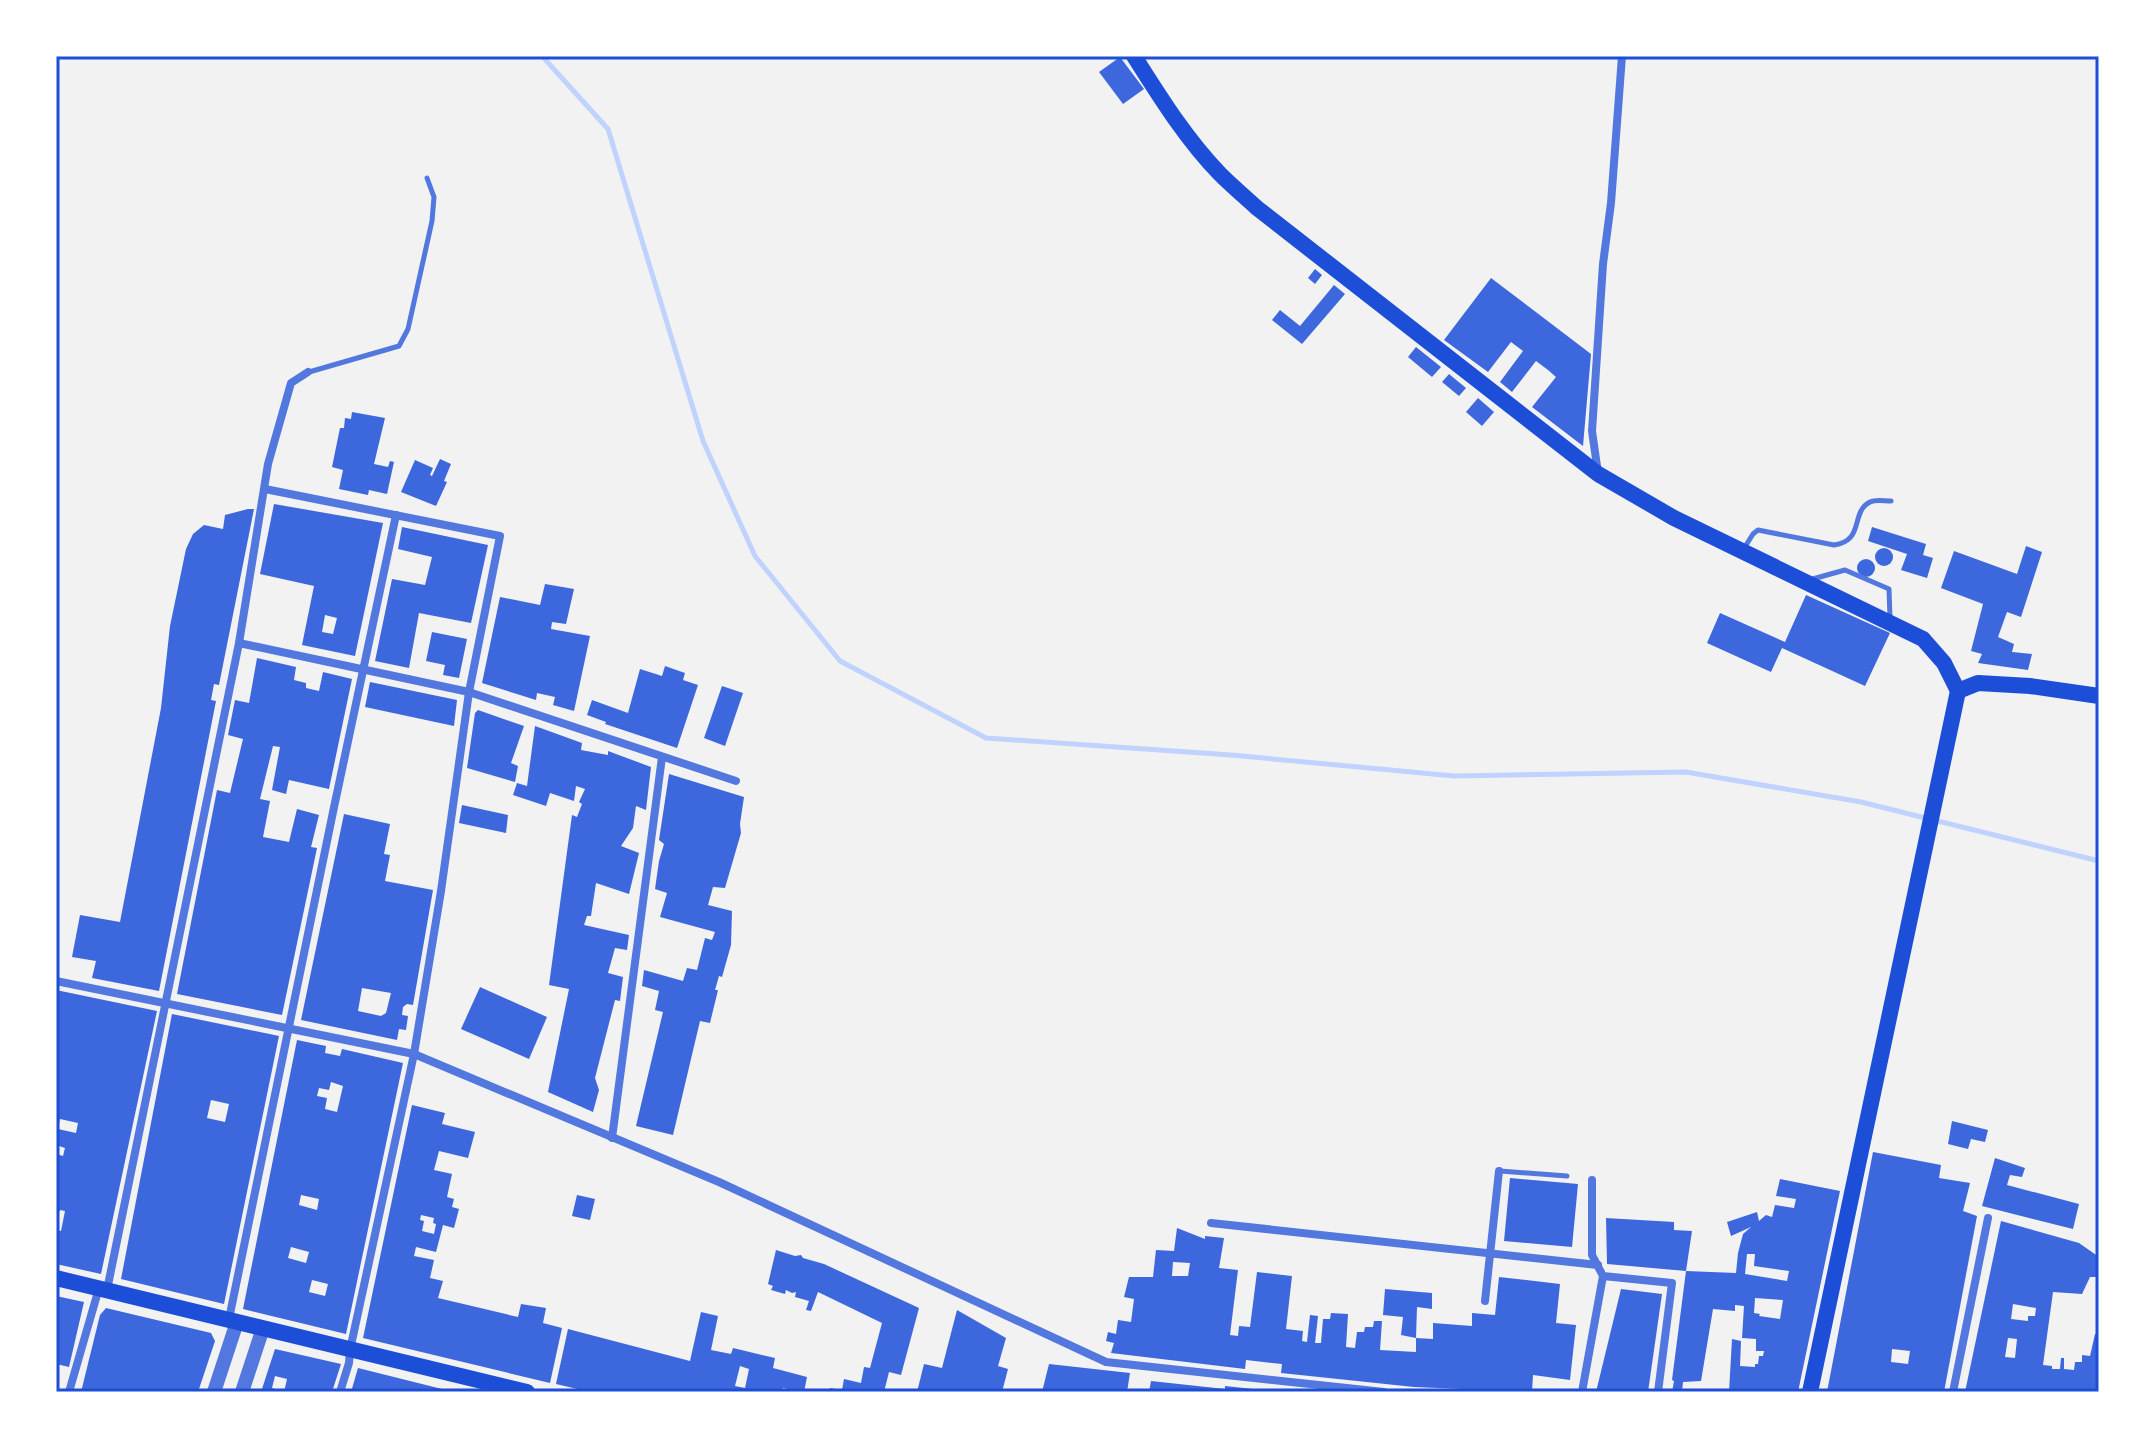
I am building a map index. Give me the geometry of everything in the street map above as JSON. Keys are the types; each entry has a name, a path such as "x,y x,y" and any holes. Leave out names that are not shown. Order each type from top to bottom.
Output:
{"main road":[{"path":"1134,56 1188,135 1219,173 1257,208 1598,474 1674,518 1923,639 1944,663 1958,691 1810,1392"},
{"path":"1958,691 1978,683 2030,686 2099,696"},
{"path":"56,1278 487,1387 527,1392"}],"street":[{"path":"1598,474 1592,431 1622,56"},
{"path":"69,1392 103,1289 165,1002 239,643 268,464 291,383 308,372"},
{"path":"265,489 500,536 469,692 414,1054 349,1363 340,1392"},
{"path":"214,1392 233,1321 290,1027 396,515"},
{"path":"239,643 469,692 736,781"},
{"path":"612,1138 662,757"},
{"path":"56,981 414,1054 719,1182 1106,1362 1384,1392"},
{"path":"1485,1301 1499,1171"},
{"path":"1582,1392 1603,1276 1592,1255 1592,1180"},
{"path":"1953,1392 1988,1218"},
{"path":"1211,1223 1598,1265"},
{"path":"1603,1276 1672,1283 1658,1392"},
{"path":"242,1392 263,1328"}],"lane":[{"path":"308,372 399,346 408,329 432,221 434,197 427,178"},
{"path":"1743,551 1758,530 1834,545 1844,543 1851,539 1867,504 1891,501"},
{"path":"1804,581 1845,570 1889,589 1890,623"},
{"path":"1499,1171 1567,1176"}],"building":[{"path":"1120,57 1144,89 1123,104 1099,72"},
{"path":"1315,269 1322,275 1315,284 1308,278"},
{"path":"1491,278 1591,354 1583,446 1532,407 1556,377 1548,370 1536,361 1512,392 1500,382 1523,351 1511,342 1488,372 1444,340"},
{"path":"1334,285 1345,294 1302,344 1272,320 1280,310 1300,326"},
{"path":"1416,347 1441,367 1432,377 1408,357"},
{"path":"1449,374 1466,388 1459,396 1442,382"},
{"path":"1478,398 1494,412 1482,426 1466,412"},
{"path":"352,412 385,418 374,464 388,467 390,461 394,462 387,494 369,490 368,495 339,489 343,470 332,467 340,428 344,428 345,418 351,419"},
{"path":"440,459 451,464 436,506 401,492 415,460 433,468 432,476"},
{"path":"274,504 383,523 355,656 302,645 314,586 260,574","holes":["325,615 337,618 333,634 322,632"]},
{"path":"254,509 219,685 214,684 211,700 216,701 159,991 92,978 96,961 72,957 80,915 120,922 161,708 170,626 186,549 193,534 204,525 223,529 225,515"},
{"path":"402,527 488,545 471,623 419,613 409,668 375,661 392,579 425,585 432,557 398,549"},
{"path":"1872,527 1926,544 1923,555 1933,558 1927,578 1901,570 1907,554 1868,541"},
{"path":"2026,546 2042,552 2021,617 2007,612 1998,637 2014,644 2012,652 2032,654 2028,670 1978,663 1982,654 1971,651 1983,604 1941,588 1954,551 2017,574"},
{"path":"1880,548 1888,548 1893,557 1891,564 1880,566 1875,561 1875,553"},
{"path":"1862,559 1870,559 1875,568 1873,575 1862,577 1857,572 1857,564"},
{"path":"545,584 574,589 566,624 552,622 551,629 590,636 574,711 553,705 555,697 537,693 536,700 482,683 500,597 540,605"},
{"path":"1806,595 1890,633 1865,686 1782,648 1771,672 1707,643 1720,613 1785,642"},
{"path":"432,632 467,639 459,678 443,675 445,665 426,661"},
{"path":"257,658 296,667 294,680 306,683 306,688 319,691 323,672 352,679 329,789 289,780 286,794 272,790 280,747 273,746 260,799 270,801 263,837 289,842 297,809 319,815 311,847 317,848 282,1015 177,994 217,790 230,793 243,739 228,735 235,700 249,703"},
{"path":"665,666 685,673 683,680 698,685 677,748 587,715 592,700 628,713 640,669 662,676"},
{"path":"370,682 457,700 454,726 365,707"},
{"path":"722,686 743,693 725,746 704,738"},
{"path":"478,710 524,726 511,763 518,766 515,782 467,768"},
{"path":"535,726 582,743 581,750 608,755 608,751 651,767 646,810 636,806 633,828 621,846 639,853 629,894 596,883 591,916 587,916 584,925 629,935 627,950 615,948 608,973 623,977 620,1001 615,1000 595,1078 599,1090 593,1112 548,1092 569,989 549,985 572,815 577,817 585,789 576,786 574,801 550,793 546,806 513,795 517,783 527,786"},
{"path":"669,774 744,797 741,833 725,888 713,887 708,905 732,911 731,945 715,990 718,990 710,1023 700,1021 673,1135 636,1126 663,1012 655,1010 659,991 642,986 644,970 683,981 687,968 697,970 705,938 712,940 715,932 660,917 667,893 655,889 664,844 659,840"},
{"path":"462,805 508,815 506,833 459,823"},
{"path":"344,814 390,824 384,854 390,855 385,881 433,890 413,1005 403,1007 402,1015 408,1016 406,1030 399,1029 397,1040 301,1020","holes":["362,988 391,993 386,1013 381,1016 358,1011"]},
{"path":"480,987 547,1017 529,1059 461,1029"},
{"path":"56,990 157,1011 101,1274 56,1264 56,1230 61,1231 65,1211 60,1210 56,1221 56,1154 63,1156 65,1148 56,1145","holes":["60,1119 78,1123 76,1133 58,1129"]},
{"path":"172,1014 279,1036 224,1304 121,1279","holes":["211,1100 229,1104 225,1122 207,1118"]},
{"path":"297,1040 326,1046 325,1053 340,1056 342,1049 403,1063 346,1334 243,1309","holes":["331,1082 343,1086 337,1112 325,1109 327,1098 317,1096 319,1088 329,1090","301,1195 319,1199 317,1210 299,1205","291,1247 309,1252 306,1263 288,1258","312,1280 328,1284 325,1296 309,1292"]},
{"path":"412,1105 445,1113 442,1124 475,1132 468,1158 439,1151 434,1170 452,1174 447,1197 454,1199 452,1207 459,1209 454,1228 443,1225 436,1252 416,1247 414,1256 434,1260 430,1278 443,1281 438,1298 518,1317 521,1304 546,1308 543,1323 562,1328 550,1383 363,1338","holes":["421,1215 434,1218 434,1234 422,1231 424,1221 420,1220"]},
{"path":"1952,1121 1988,1130 1985,1142 1971,1139 1968,1149 1948,1144"},
{"path":"1873,1152 1941,1165 1939,1178 1970,1183 1963,1211 1977,1216 1944,1392 1827,1392","holes":["1892,1349 1910,1351 1908,1364 1891,1362"]},
{"path":"1995,1158 2025,1168 2022,1177 2010,1175 2007,1185 2079,1204 2073,1229 1982,1206"},
{"path":"1510,1178 1578,1184 1572,1247 1504,1241"},
{"path":"1780,1179 1840,1191 1798,1392 1729,1392 1732,1339 1741,1341 1740,1366 1755,1367 1764,1351 1756,1351 1756,1339 1742,1338 1744,1306 1735,1305 1735,1311 1713,1309 1701,1381 1683,1382 1682,1392 1672,1392 1686,1271 1736,1273 1743,1234 1751,1227 1731,1236 1727,1222 1757,1212 1759,1221 1766,1215 1772,1217 1775,1205 1794,1208 1796,1199 1776,1196","holes":["1747,1254 1755,1254 1754,1266 1789,1271 1787,1281 1745,1274","1755,1298 1783,1300 1780,1319 1754,1313"]},
{"path":"577,1195 595,1199 590,1220 572,1216"},
{"path":"1606,1218 1674,1222 1674,1230 1692,1231 1686,1271 1607,1264"},
{"path":"2001,1221 2079,1243 2099,1257 2099,1277 2090,1277 2082,1294 2053,1292 2043,1365 2060,1369 2061,1358 2064,1358 2064,1369 2074,1370 2075,1362 2082,1362 2082,1355 2090,1356 2095,1334 2099,1334 2099,1392 1965,1392","holes":["2013,1304 2036,1308 2035,1316 2028,1316 2028,1321 2011,1319","2008,1338 2017,1339 2015,1358 2005,1357"]},
{"path":"1177,1228 1205,1239 1205,1236 1224,1238 1219,1268 1238,1270 1230,1335 1238,1336 1239,1326 1250,1327 1257,1272 1292,1276 1286,1329 1303,1331 1302,1341 1307,1342 1310,1315 1318,1316 1315,1343 1321,1343 1323,1319 1330,1319 1331,1313 1348,1314 1346,1347 1355,1348 1357,1332 1373,1327 1374,1321 1382,1321 1380,1350 1416,1352 1416,1338 1433,1339 1433,1323 1472,1326 1472,1313 1495,1315 1499,1277 1560,1284 1556,1323 1576,1325 1570,1380 1533,1375 1532,1392 1414,1387 1281,1373 1282,1364 1246,1360 1245,1369 1111,1353 1114,1343 1106,1341 1108,1332 1116,1334 1118,1320 1131,1322 1134,1299 1124,1297 1129,1277 1153,1277 1156,1250 1174,1251","holes":["1173,1262 1190,1263 1188,1276 1172,1276"]},
{"path":"776,1250 824,1264 919,1308 901,1375 889,1372 884,1392 829,1392 830,1388 842,1390 844,1379 861,1383 864,1367 870,1368 882,1323 818,1292 811,1311 806,1310 809,1301 795,1297 796,1292 786,1290 785,1294 771,1290 773,1286 768,1284"},
{"path":"1385,1289 1432,1293 1432,1309 1417,1307 1416,1338 1401,1335 1403,1317 1383,1315"},
{"path":"1621,1289 1662,1294 1648,1392 1596,1392"},
{"path":"56,1296 84,1302 69,1367 56,1364"},
{"path":"106,1308 211,1333 215,1341 198,1392 81,1392 100,1315"},
{"path":"957,1310 1006,1338 998,1366 1008,1369 1002,1392 917,1392 924,1364 942,1368"},
{"path":"701,1312 718,1316 711,1350 731,1354 733,1348 775,1358 773,1368 807,1377 804,1392 787,1392 783,1388 777,1392 590,1392 556,1384 568,1329 690,1361","holes":["740,1366 749,1369 745,1388 735,1386"]},
{"path":"275,1349 341,1364 332,1392 284,1392 287,1379 275,1376 272,1388 283,1392 261,1392"},
{"path":"1049,1364 1130,1373 1127,1392 1042,1392"},
{"path":"358,1368 450,1391 450,1392 351,1392"},
{"path":"1151,1381 1225,1389 1225,1386 1263,1392 1149,1392"}],"waterway":[{"path":"542,56 608,129 703,441 755,556 840,661 986,738 1231,755 1454,776 1686,772 1861,802 2099,861"}]}
